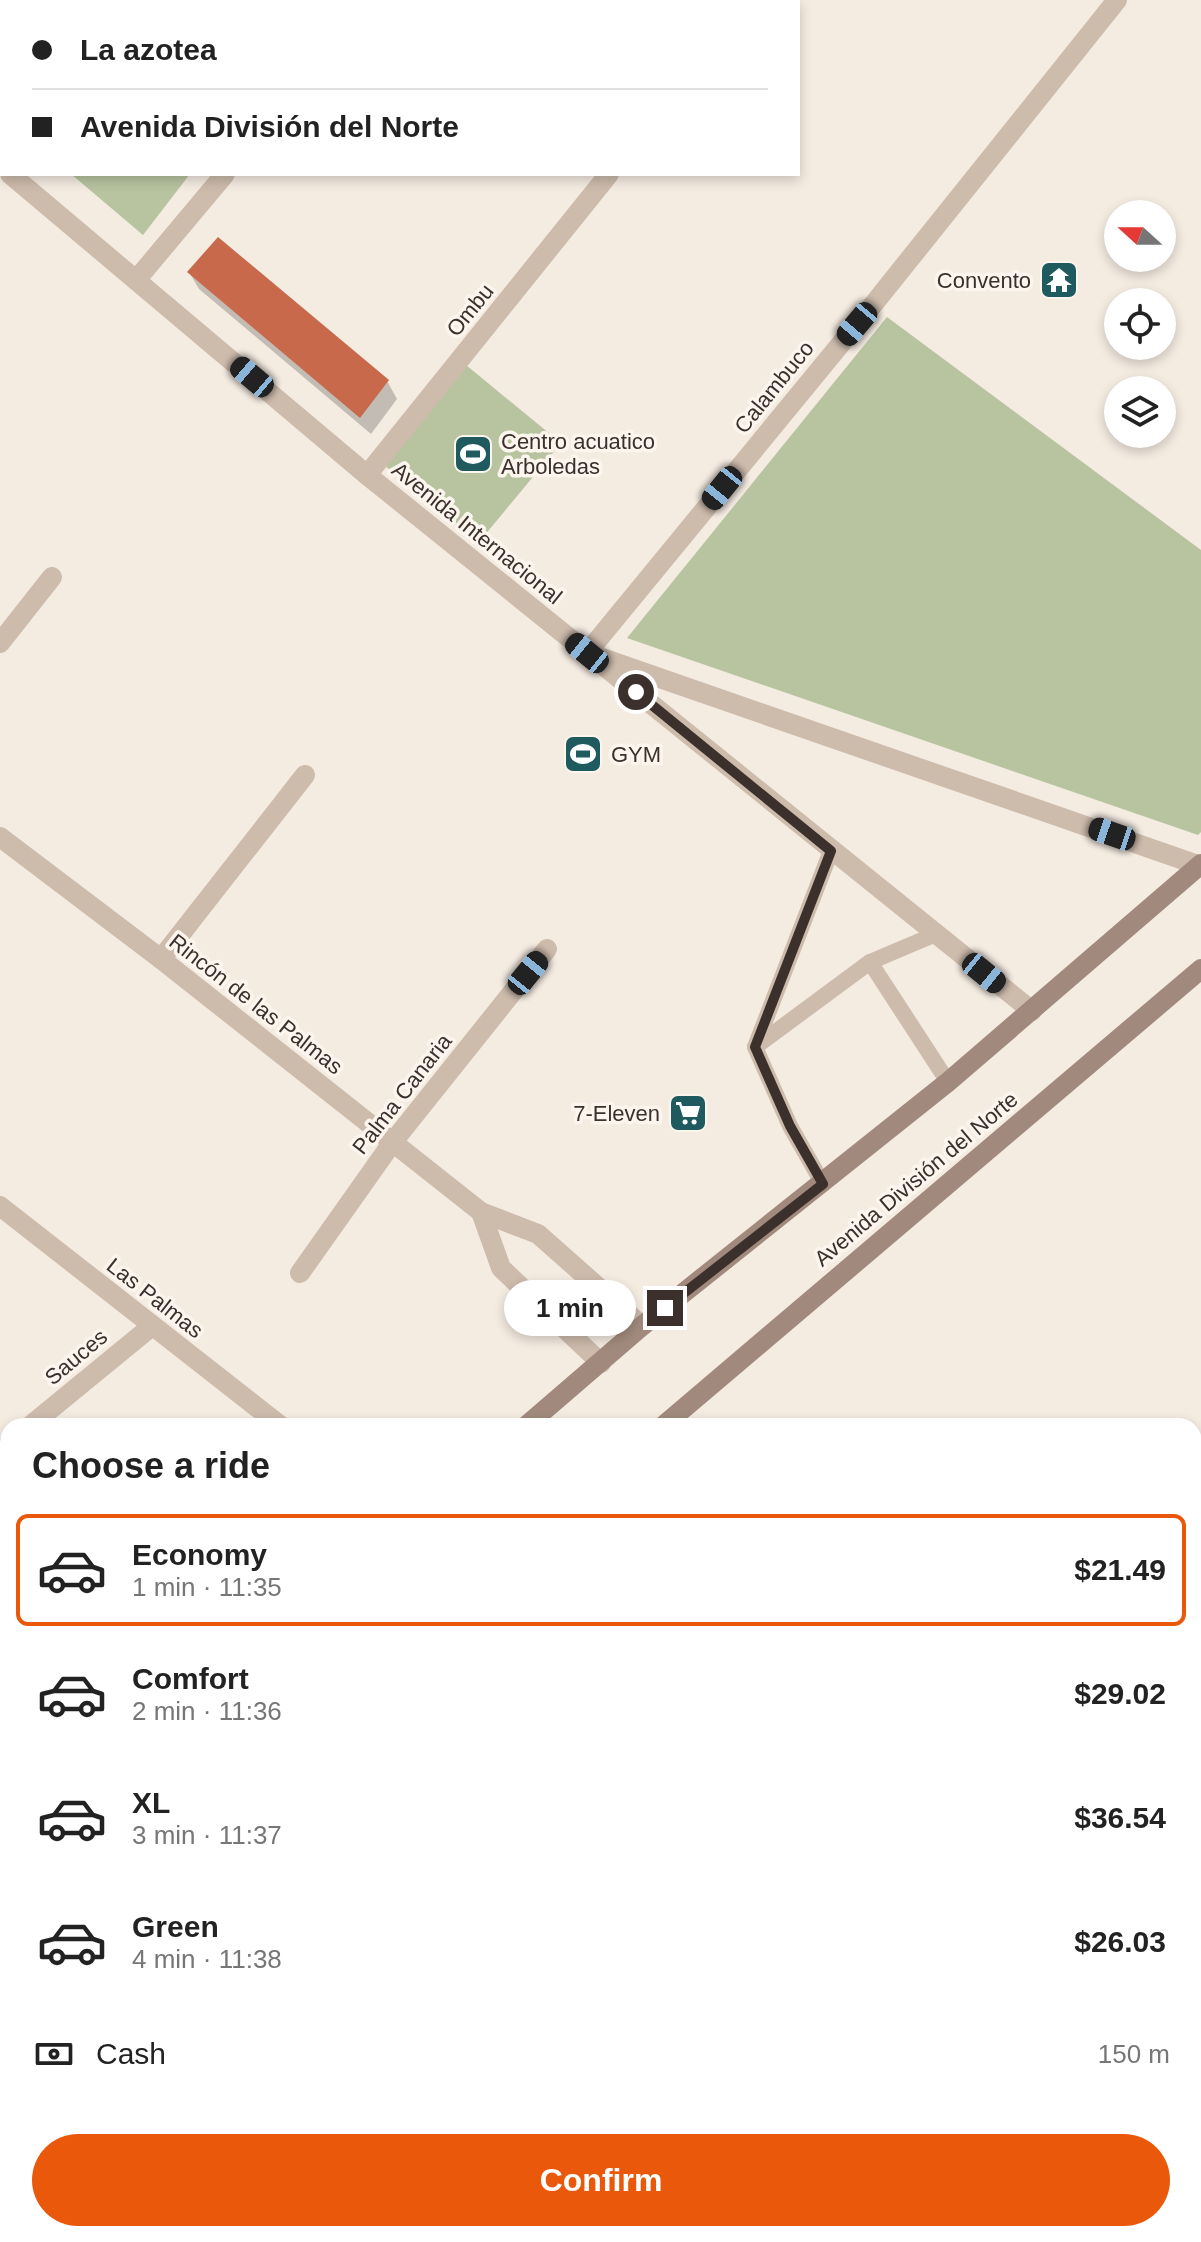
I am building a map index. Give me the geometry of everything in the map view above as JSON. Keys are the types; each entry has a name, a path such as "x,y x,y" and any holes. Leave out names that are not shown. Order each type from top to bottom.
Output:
{"main road":[{"path":"536,1418 642,1326 948,1082 1201,865"},
{"name":"Avenida División del Norte","path":"672,1418 1201,969"}],"street":[{"name":"Calambuco","path":"587,653 876,301 1117,0"},
{"name":"Avenida Internacional","path":"12,176 367,475 1032,1011"},
{"path":"137,279 223,176"},
{"name":"Ombu","path":"367,475 607,176"},
{"path":"0,643 52,577"},
{"path":"587,653 1201,865"},
{"path":"161,959 305,775"},
{"name":"Rincón de las Palmas","path":"0,837 161,959 481,1212 538,1234 642,1326"},
{"name":"Palma Canaria","path":"300,1273 392,1143 547,949"},
{"name":"Las Palmas","path":"0,1206 271,1418"},
{"path":"481,1212 501,1268 601,1363"},
{"name":"Sauces","path":"40,1418 152,1326"}],"lane":[{"path":"823,1184 790,1126 755,1047 831,851"},
{"path":"755,1047 870,962 936,934"},
{"path":"870,962 948,1082"}],"green space":[{"path":"73,176 188,176 143,235"},
{"path":"887,317 1201,550 1201,832 1198,835 627,638"},
{"name":"Centro acuatico Arboledas","path":"466,365 561,443 479,542 384,465"}],"building":[{"path":"218,237 389,380 360,418 187,272"}],"place":[{"name":"Convento","path":"1059,280"},
{"name":"Centro acuatico Arboledas","path":"473,454"},
{"name":"GYM","path":"583,754"},
{"name":"7-Eleven","path":"688,1113"}],"route":[{"path":"636,692 831,851 755,1047 790,1126 823,1184 665,1308"}]}
